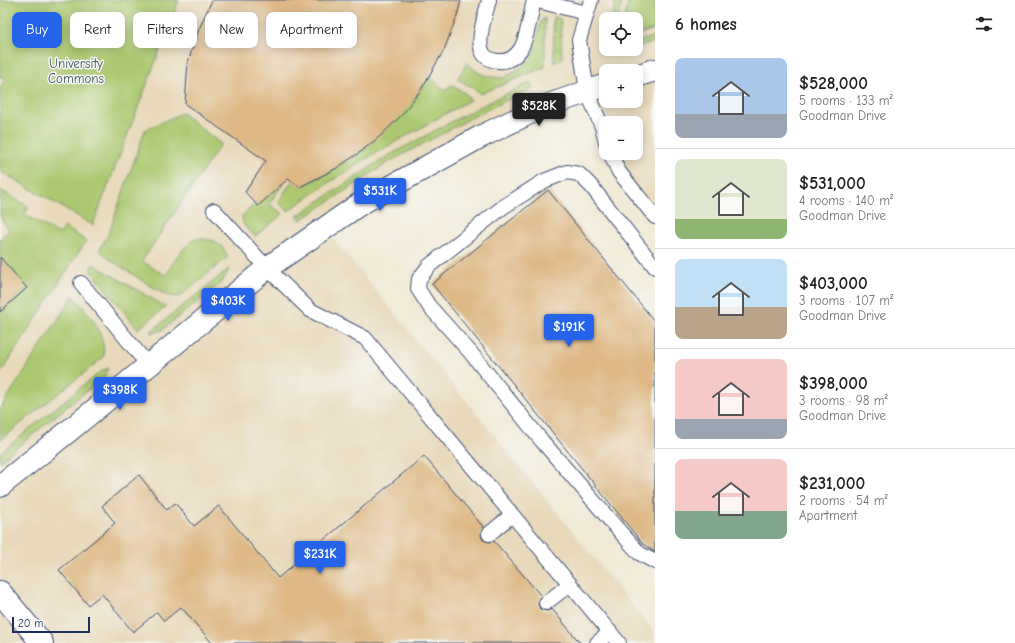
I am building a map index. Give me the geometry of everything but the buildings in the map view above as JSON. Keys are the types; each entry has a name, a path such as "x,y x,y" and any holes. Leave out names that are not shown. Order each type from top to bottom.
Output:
{"street":[{"path":"643,74 655,70"},
{"path":"0,486 267,268 360,204 480,137 540,108 596,88"},
{"path":"0,592 42,643"}],"lane":[{"path":"489,0 479,41 481,51 486,57 496,61 504,62 511,59 519,51 523,44 534,0 586,13"},
{"path":"591,0 579,40 596,88 600,116"},
{"path":"613,160 619,172 655,217"},
{"path":"655,267 591,186 579,174 567,172 544,181 503,207 429,266 419,279 418,289 429,306 470,352 542,441 615,526 639,553 655,562"},
{"path":"214,210 267,268 310,310 364,338 614,638 597,643"},
{"path":"81,283 148,365"},
{"path":"489,534 512,515"},
{"path":"546,603 570,584"}],"shaded area":[{"path":"0,0 655,0 655,217 615,160 643,160 643,116 602,116 587,91 325,228 655,633 655,643 0,643"}],"green space":[{"name":"University Commons","path":"0,0 179,0 174,12 133,12 133,48 161,48 93,225 0,171 0,87 6,80 0,77"},
{"path":"616,0 622,0 619,12 613,12"},
{"path":"629,0 655,0 655,29 643,33 643,12 626,12"},
{"path":"553,16 560,19 562,59 554,63"},
{"path":"545,18 545,67 480,94 474,88 457,79 467,63 479,73 491,77 504,78 523,66 531,58 541,21"},
{"path":"655,36 655,42 643,45 643,40"},
{"path":"430,76 445,91 451,85 465,93 470,100 374,154 325,185 288,211 278,202 292,181 300,187 331,172 363,150 400,116"},
{"path":"531,82 533,88 482,112 389,162 301,220 297,216 386,157 479,107"},
{"path":"182,113 221,144 142,261 166,276 178,256 193,239 214,241 222,247 228,257 179,297 169,296 162,293 112,261 99,250 108,235 145,130"},
{"path":"285,181 269,204 283,214 255,236 244,225 242,216 255,203 258,206"},
{"path":"0,190 29,207 24,215 60,234 65,227 86,241 0,374 0,312 26,288 0,257 0,239 9,230 0,217"},
{"path":"93,264 166,307 138,329 90,270"},
{"path":"230,268 222,282 162,330 153,333 150,332"},
{"path":"73,296 90,316 99,330 102,338 104,357 0,440 0,409"},
{"path":"108,368 105,376 0,461 0,453 100,372"}]}
